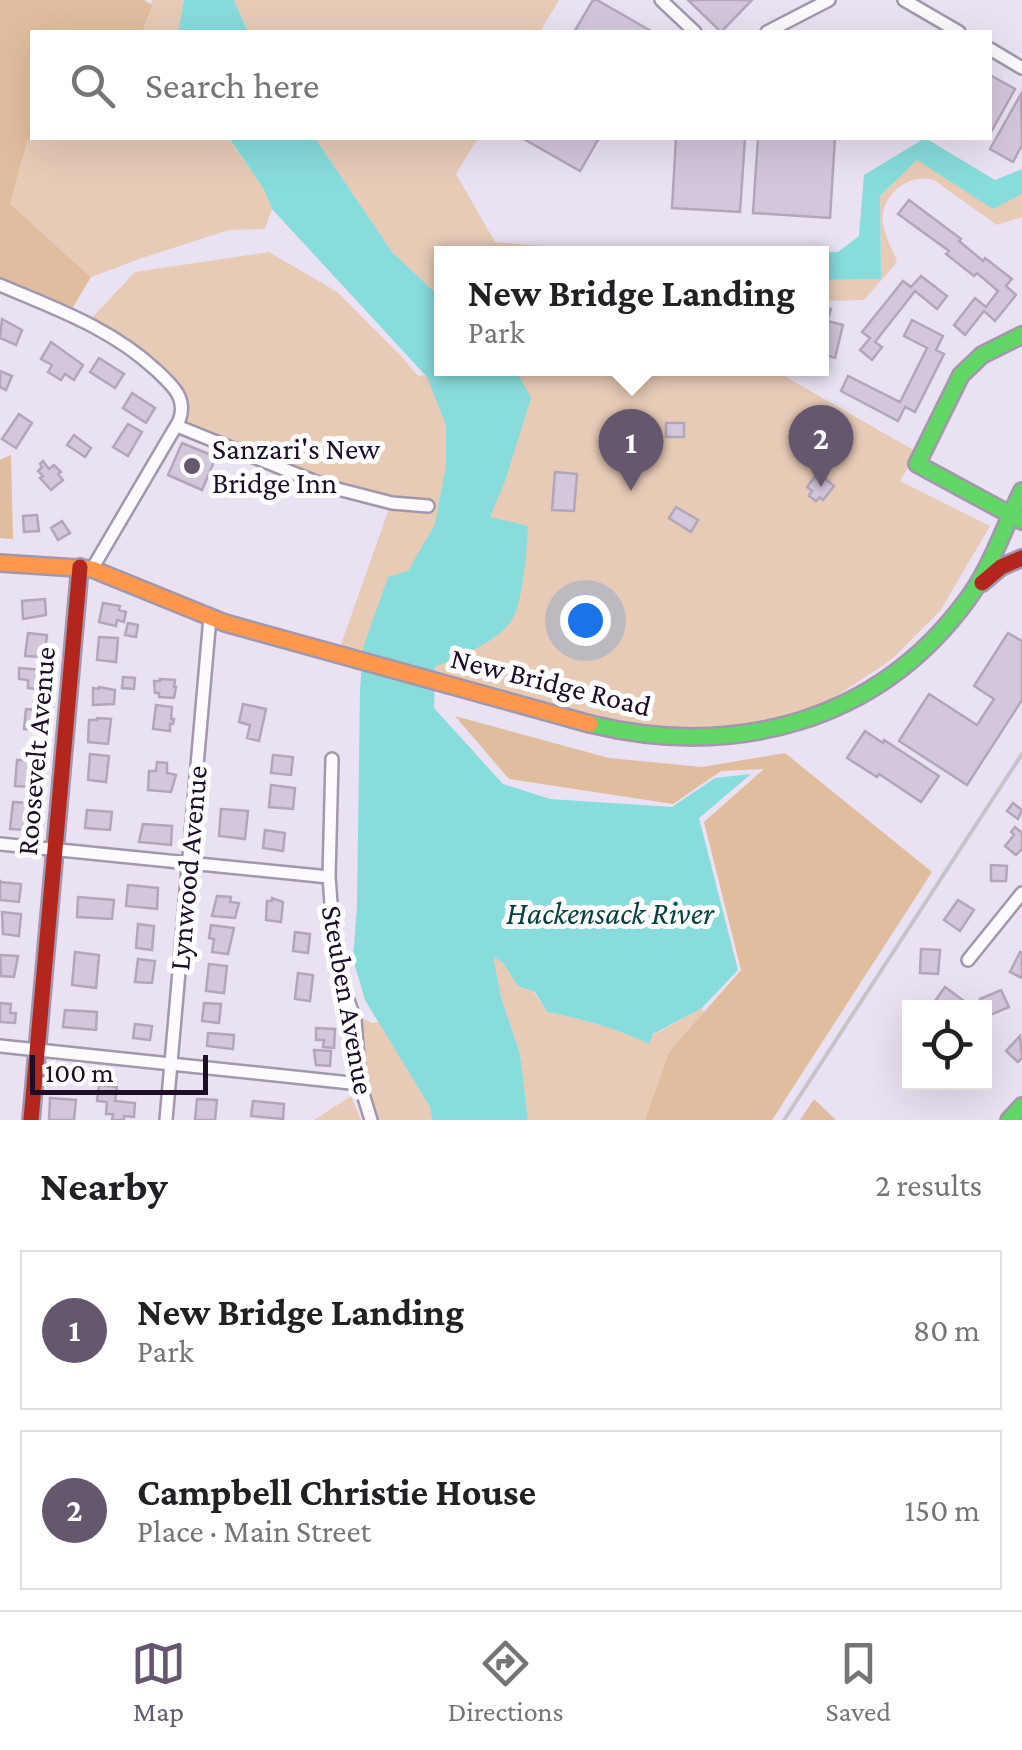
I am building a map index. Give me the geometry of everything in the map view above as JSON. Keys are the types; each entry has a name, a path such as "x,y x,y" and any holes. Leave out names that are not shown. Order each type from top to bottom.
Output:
{"main road":[{"path":"1016,518 917,464 961,375 982,355 1022,335"},
{"name":"New Bridge Road","path":"0,564 86,568 258,634 626,732 700,740 793,726 866,693 915,658 968,598 1016,518 1022,491"},
{"path":"968,598 1001,567 1022,558"},
{"name":"Roosevelt Avenue","path":"32,1120 86,568"},
{"path":"1009,1120 1022,1106"}],"street":[{"path":"661,0 693,30"},
{"path":"771,30 829,0"},
{"path":"904,0 956,30"},
{"path":"992,50 1022,68"},
{"path":"0,286 96,326 119,340 148,362 181,397 183,412 176,426 86,568"},
{"path":"176,426 326,486 392,503 428,506"},
{"name":"Lynwood Avenue","path":"166,1120 210,617"},
{"name":"Steuben Avenue","path":"332,759 329,877 334,942 338,971 355,1020 360,1084 370,1120"},
{"path":"0,844 329,877"},
{"path":"968,960 1022,894"},
{"path":"0,1046 360,1084"}],"shaded area":[{"path":"0,0 144,0 152,5 143,30 30,30 31,140 27,142 10,204 91,277 69,314 0,285"},
{"path":"152,0 184,0 178,30 143,30"},
{"path":"234,0 559,0 541,30 247,30"},
{"path":"229,140 263,188 272,209 265,229 229,230 91,277 10,204 27,142"},
{"path":"316,140 477,140 456,174 495,242 539,246 434,246 434,291 392,252"},
{"path":"917,160 993,208 1022,194 1022,217 997,225 934,180 924,178 905,183 891,196 883,214 884,229 897,262 864,300 829,301 829,280 881,279 880,196"},
{"path":"269,252 337,292 418,376 784,376 917,452 900,481 990,526 940,611 891,660 832,699 772,723 698,732 625,727 339,650 391,503 357,496 179,421 175,387 88,322 135,272"},
{"path":"11,455 13,539 0,538 0,460"},
{"path":"455,716 609,758 702,767 785,753 932,872 772,1120 645,1120 669,1052 741,970 704,822 764,769 721,771 673,804 509,779"},
{"path":"492,955 503,963 518,986 534,992 547,1012 599,1024 648,1043 653,1035 702,1008 704,1013 669,1052 645,1120 528,1120 520,1054"},
{"path":"360,1017 379,1022 430,1107 432,1120 375,1120 365,1094"},
{"path":"351,1096 361,1120 314,1120"},
{"path":"814,1099 836,1120 800,1120"}],"water":[{"path":"184,0 234,0 247,30 178,30"},
{"name":"Hackensack River","path":"230,140 316,140 392,252 434,291 434,376 519,376 531,398 490,517 528,526 519,603 511,621 497,635 435,666 434,708 503,784 550,799 672,807 715,778 751,774 699,818 738,970 702,1008 653,1034 649,1044 599,1025 547,1012 535,992 518,986 503,963 493,956 501,997 520,1054 528,1120 432,1120 430,1107 365,1000 353,959 363,648 388,577 408,571 435,524 446,466 446,425 427,377 272,209 263,188"},
{"path":"922,140 928,140 995,180 1022,169 1022,194 993,209 917,160 880,196 881,279 829,280 829,252 838,252 859,236 864,175"}],"building":[{"path":"593,0 597,0 649,30 575,30"},
{"path":"688,0 752,0 723,30"},
{"path":"992,76 1015,89 992,130"},
{"path":"1021,94 1022,145 1013,162 990,149"},
{"path":"526,140 598,140 580,171"},
{"path":"676,140 745,140 740,212 672,208"},
{"path":"758,140 835,140 830,218 753,213"},
{"path":"909,200 983,261 985,258 1012,279 1006,286 1016,295 995,321 984,311 965,335 954,325 975,298 986,307 998,291 898,214"},
{"path":"921,276 947,296 937,309 915,291 875,342 882,347 872,360 860,350 870,338 862,332 903,281 911,287"},
{"path":"2,319 22,330 16,345 0,338"},
{"path":"912,320 943,336 936,350 944,354 915,412 905,407 898,421 841,391 848,376 900,402 927,348 904,336"},
{"path":"829,322 843,325 835,358 829,356"},
{"path":"51,342 83,365 74,380 65,374 61,380 48,372 52,365 41,359"},
{"path":"99,358 124,374 115,388 90,372"},
{"path":"0,371 12,376 6,390 0,387"},
{"path":"132,393 155,408 146,423 123,408"},
{"path":"19,414 32,423 16,448 2,439"},
{"path":"666,423 684,423 684,437 666,437"},
{"path":"128,424 142,432 128,456 113,447"},
{"path":"74,435 91,448 85,457 67,445"},
{"name":"Sanzari's New Bridge Inn","path":"182,443 216,457 202,490 168,475"},
{"path":"43,461 49,469 54,465 61,472 58,474 63,480 51,490 38,471"},
{"path":"555,472 577,474 574,511 552,510"},
{"path":"818,473 834,486 823,500 820,497 816,501 809,496 812,491 807,487"},
{"path":"676,507 698,520 691,532 669,518"},
{"path":"37,515 39,531 24,532 23,516"},
{"path":"62,521 70,533 58,540 51,528"},
{"path":"45,599 46,615 23,619 22,601"},
{"path":"103,603 120,606 119,610 126,612 124,622 117,620 116,626 99,622"},
{"path":"128,623 138,625 136,637 125,635"},
{"path":"28,633 47,635 44,657 25,656"},
{"path":"1008,633 1022,641 1022,700 967,785 899,741 929,694 977,725 994,699 974,686"},
{"path":"99,637 118,638 116,662 97,660"},
{"path":"19,668 43,670 42,690 28,688 28,680 19,679"},
{"path":"123,677 135,678 134,689 122,688"},
{"path":"175,680 174,698 155,693 154,681"},
{"path":"93,688 115,690 114,704 93,705"},
{"path":"243,704 266,709 259,741 247,738 250,725 239,722"},
{"path":"156,705 172,707 170,731 153,729"},
{"path":"26,709 40,710 38,730 24,729"},
{"path":"111,719 108,744 88,742 89,720"},
{"path":"865,731 939,776 921,802 847,758"},
{"path":"90,754 109,756 106,782 88,780"},
{"path":"273,755 293,757 291,775 271,773"},
{"path":"17,760 35,761 30,787 15,786"},
{"path":"157,762 167,763 167,773 176,775 171,792 148,790 149,771 156,771"},
{"path":"271,785 295,788 293,809 269,807"},
{"path":"13,802 30,803 28,830 10,829"},
{"path":"1013,803 1022,810 1018,819 1007,811"},
{"path":"221,809 248,811 245,839 219,836"},
{"path":"87,810 112,812 110,830 85,828"},
{"path":"143,824 172,826 171,845 139,842"},
{"path":"1015,827 1022,833 1022,849 1016,855 1005,846"},
{"path":"265,830 285,833 283,851 263,848"},
{"path":"991,865 1007,866 1006,881 991,881"},
{"path":"0,880 21,884 19,902 0,900"},
{"path":"128,885 158,888 157,909 126,906"},
{"path":"217,896 231,897 230,902 239,903 235,918 212,916"},
{"path":"78,897 114,900 112,919 77,917"},
{"path":"272,898 283,902 281,922 266,920 267,901"},
{"path":"958,900 974,910 960,931 944,920"},
{"path":"2,912 21,914 19,936 3,934"},
{"path":"138,924 154,926 152,950 136,948"},
{"path":"211,925 234,928 228,954 212,952"},
{"path":"295,932 310,934 308,953 293,951"},
{"path":"921,949 940,950 938,974 920,973"},
{"path":"75,952 99,955 96,988 72,985"},
{"path":"1022,953 1022,978 1010,972"},
{"path":"0,955 18,956 14,977 1,976"},
{"path":"138,959 155,961 152,983 135,982"},
{"path":"209,964 227,966 224,993 206,991"},
{"path":"298,973 313,975 310,1001 295,999"},
{"path":"945,987 963,1000 936,1000"},
{"path":"1001,990 1009,1007 992,1014 992,1000 980,999"},
{"path":"0,1003 11,1004 10,1013 16,1013 15,1023 0,1022"},
{"path":"204,1003 221,1004 219,1023 202,1021"},
{"path":"65,1010 97,1012 96,1030 63,1027"},
{"path":"135,1024 152,1026 150,1040 133,1038"},
{"path":"316,1028 335,1029 334,1048 323,1047 324,1040 316,1040"},
{"path":"208,1033 234,1035 233,1049 207,1046"},
{"path":"1020,1036 1022,1058 1018,1062 1006,1051"},
{"path":"314,1050 331,1051 330,1066 316,1065"},
{"path":"99,1085 117,1087 115,1101 135,1103 134,1117 112,1120 113,1114 106,1114 107,1102 97,1101"},
{"path":"50,1098 76,1100 74,1120 49,1120"},
{"path":"197,1099 217,1100 215,1120 195,1120"},
{"path":"253,1101 284,1104 283,1119 251,1116"}],"railway":[{"path":"784,1120 1022,754"}],"traffic: fast":[{"path":"1022,335 982,355 961,375 917,464 1022,521"},
{"path":"590,724 644,734 697,737 749,733 799,721 846,703 890,676 931,642 967,600 1022,491"},
{"path":"1009,1120 1022,1106"}],"traffic: slow":[{"path":"0,563 92,569 225,623 590,724"}],"traffic: jam":[{"path":"982,583 1001,567 1022,558"},
{"path":"31,1120 80,567"}],"place":[{"name":"Sanzari's New Bridge Inn","path":"192,466"},
{"name":"Campbell Christie House","path":"821,487"},
{"name":"New Bridge Landing","path":"631,491"}]}
